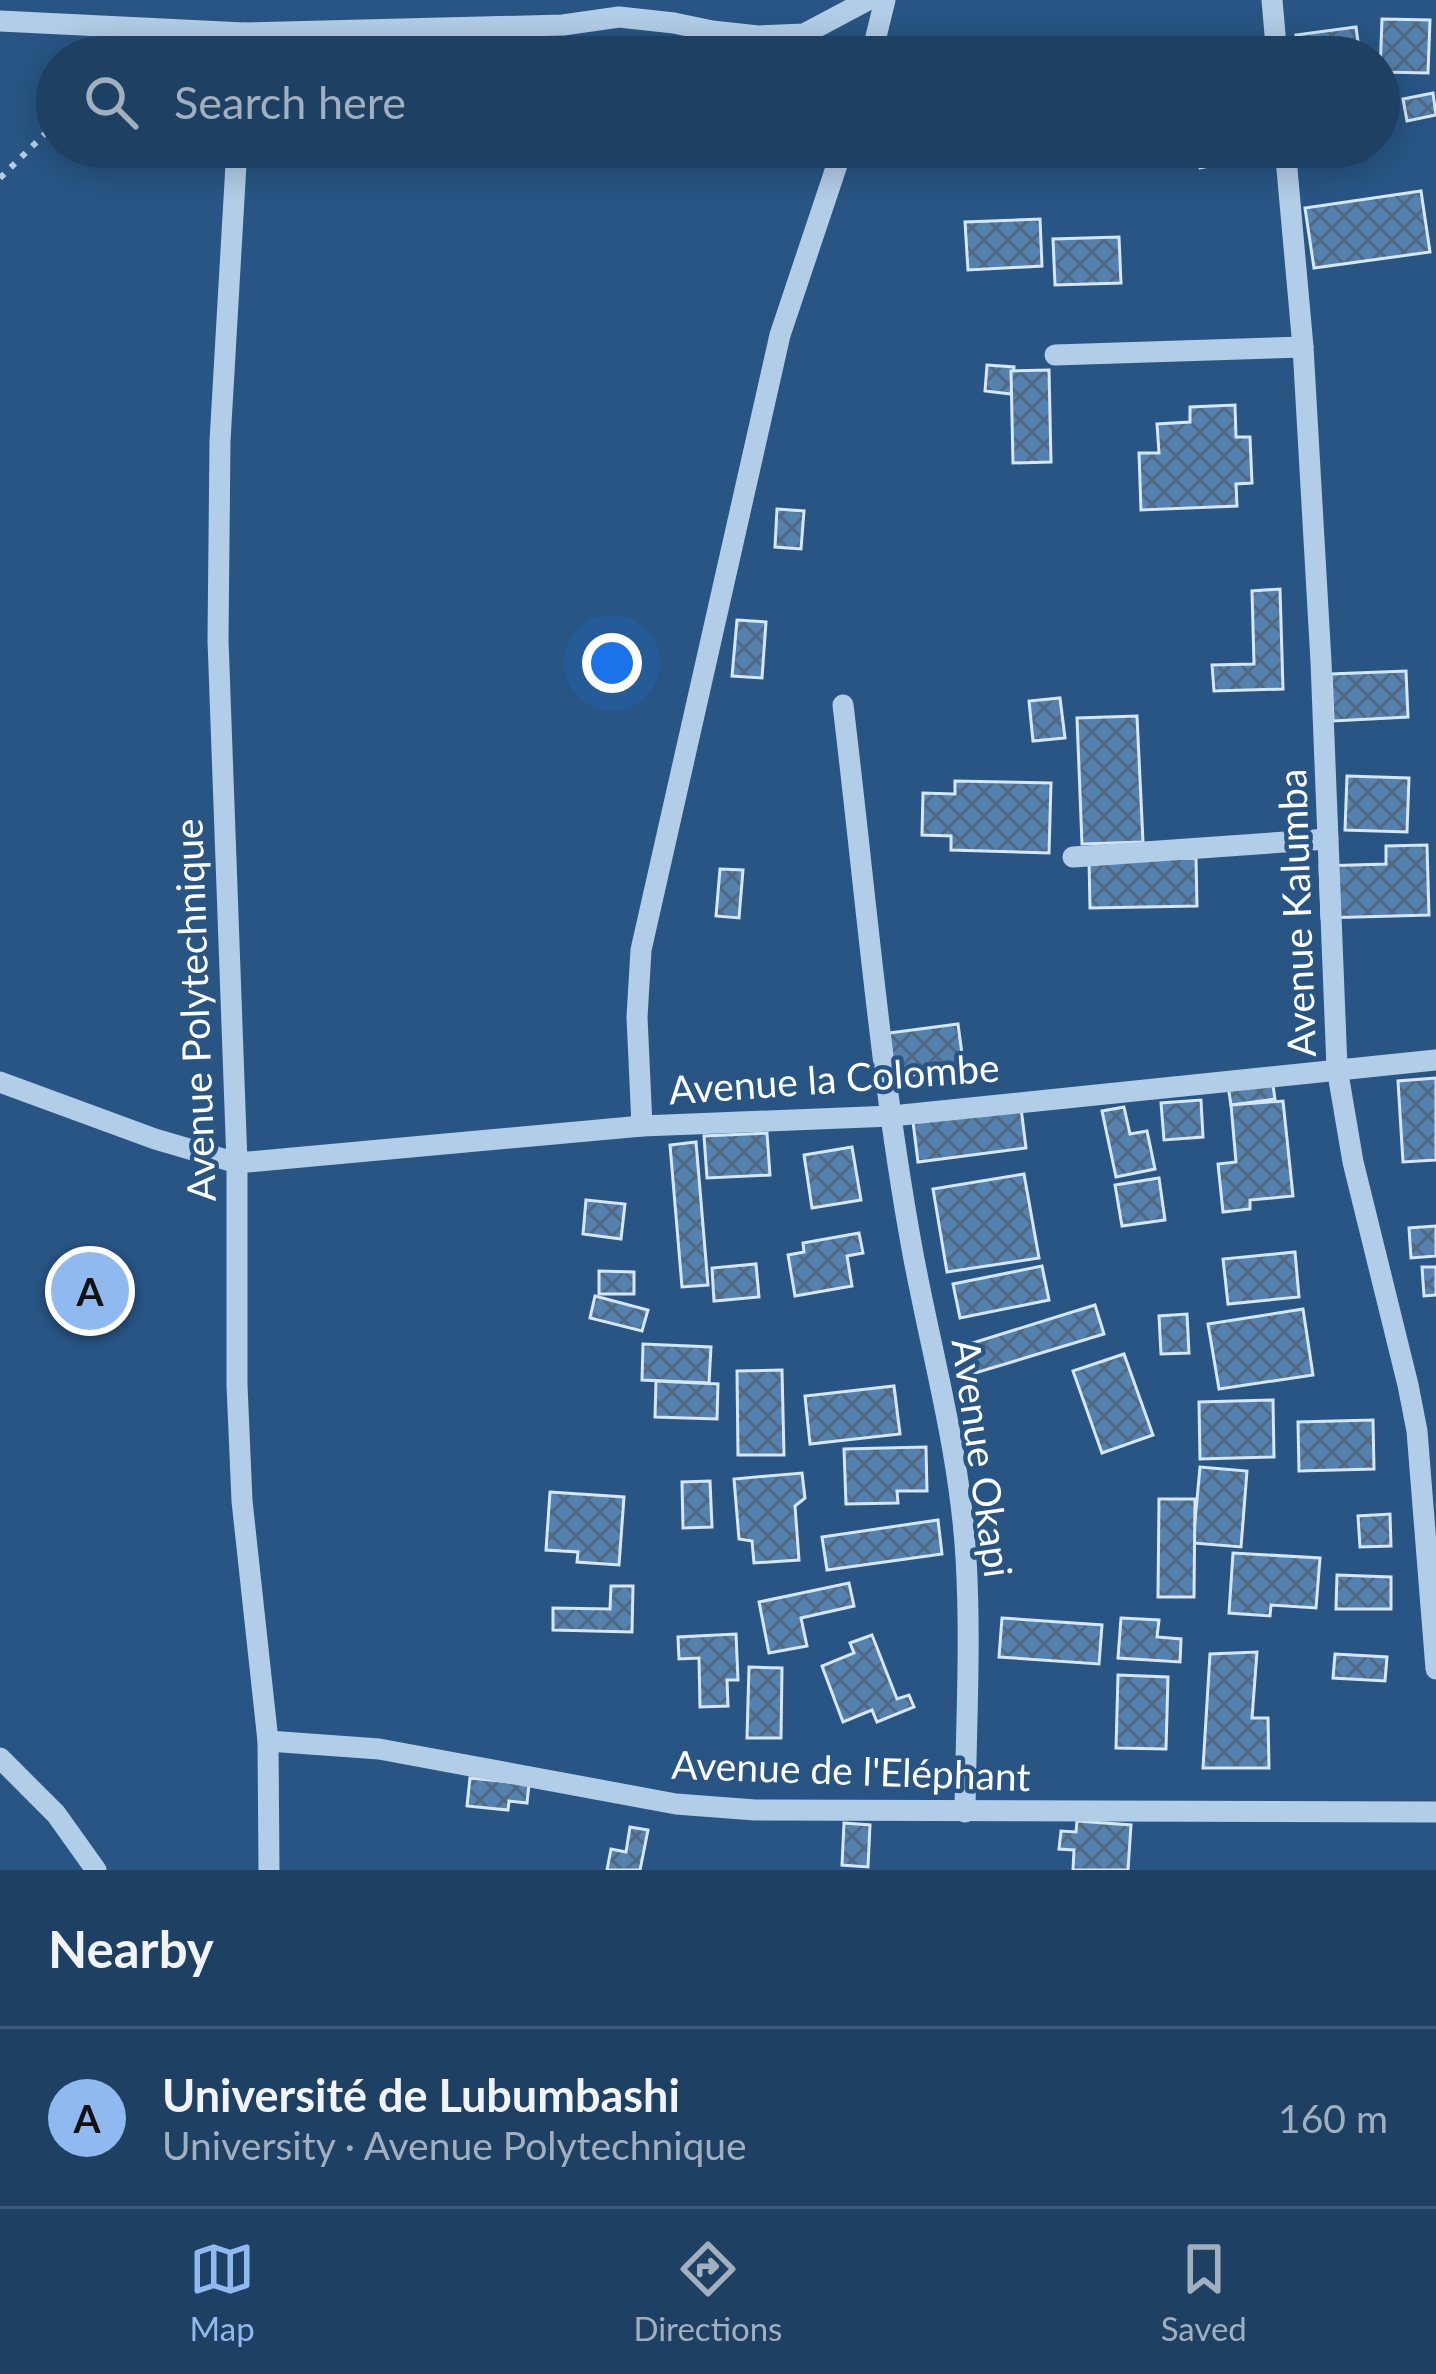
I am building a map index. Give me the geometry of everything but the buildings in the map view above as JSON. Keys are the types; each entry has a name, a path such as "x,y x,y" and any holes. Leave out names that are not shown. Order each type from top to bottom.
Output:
{"street":[{"path":"773,36 804,34 868,0"},
{"path":"876,36 885,0"},
{"path":"1272,0 1275,36"},
{"path":"0,21 244,33 563,25 619,17 750,36"},
{"name":"Avenue Polytechnique","path":"236,168 220,441 218,640 237,1163 242,1501 268,1741 269,1870"},
{"path":"642,1126 637,1017 641,950 780,335 836,168"},
{"name":"Avenue Kalumba","path":"1288,168 1322,662 1337,1068 1353,1162 1417,1431 1436,1669"},
{"path":"1055,355 1303,347"},
{"name":"Avenue Okapi","path":"843,705 892,1116 962,1518 965,1812"},
{"path":"1073,857 1328,839"},
{"name":"Avenue la Colombe","path":"237,1163 642,1126 892,1116 1436,1060"},
{"path":"0,1082 154,1139 237,1163"},
{"name":"Avenue de l'Eléphant","path":"268,1741 380,1749 676,1804 755,1810 1436,1812"},
{"path":"0,1758 56,1814 97,1870"}],"path":[{"path":"0,178 36,143"}],"place":[{"name":"Université de Lubumbashi","path":"90,1291"}]}
